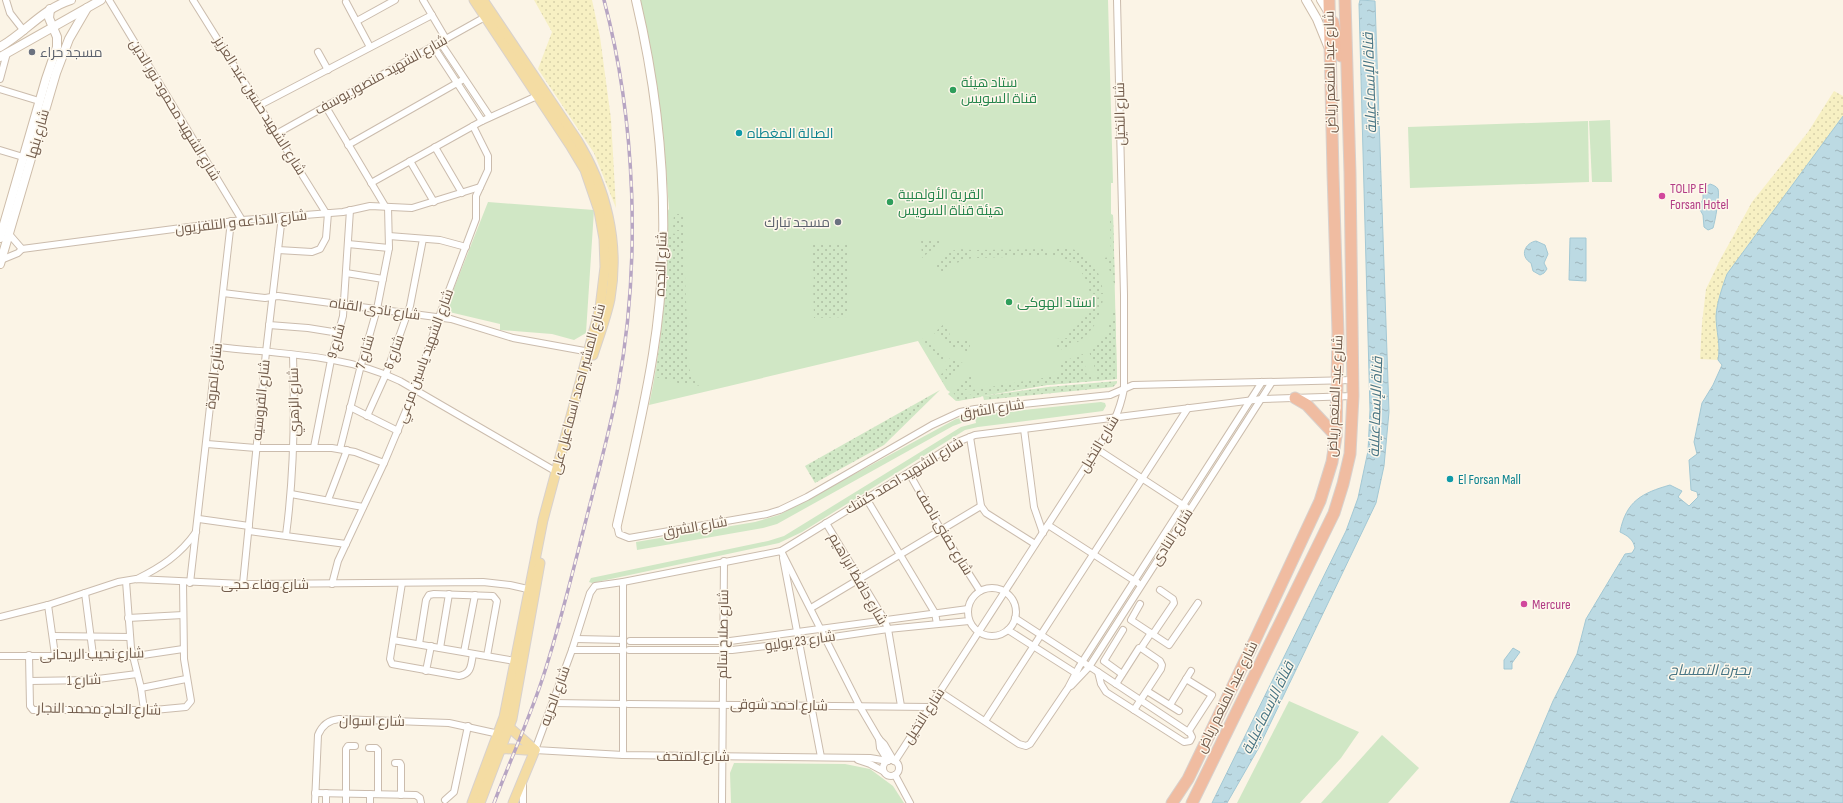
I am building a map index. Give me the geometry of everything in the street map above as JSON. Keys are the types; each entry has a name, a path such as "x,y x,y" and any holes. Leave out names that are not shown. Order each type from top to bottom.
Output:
{"highway":[{"name":"شارع عبد المنعم رياض","path":"1172,803 1188,779 1256,638 1322,494 1332,462 1336,436 1338,381 1337,283 1332,173 1329,0"},
{"name":"شارع عبد المنعم رياض","path":"1192,803 1334,513 1347,469 1352,439 1353,380 1350,172 1344,0"},
{"path":"1329,14 1335,28 1347,80"},
{"path":"1332,173 1350,172"},
{"path":"1337,283 1351,282"},
{"path":"1295,398 1307,405 1336,436"},
{"path":"1256,638 1270,646"}],"main road":[{"path":"0,47 24,31 50,9 71,0"},
{"path":"4,55 101,0"},
{"name":"شارع المشير احمد اسماعيل على","path":"474,0 537,96 588,168 601,189 609,215 613,256 610,297 591,352 544,527"},
{"name":"شارع المشير احمد اسماعيل على","path":"483,0 577,140 588,168"},
{"name":"شارع النجده","path":"616,525 648,383 657,322 662,261 661,185 658,131 649,63 636,0"},
{"path":"1306,0 1317,19 1329,50"},
{"path":"1321,0 1329,14"},
{"name":"شارع بنها","path":"1,262 56,73 69,39 87,8"},
{"name":"شارع بنها","path":"0,238 4,210 23,157 39,101 57,48 57,37 49,18 50,9"},
{"name":"شارع المشير احمد اسماعيل على","path":"480,803 510,728 532,590 544,527 556,471 567,440"},
{"name":"شارع المشير احمد اسماعيل على","path":"472,803 499,734 506,709 515,661 532,590"},
{"path":"510,728 535,750"},
{"path":"502,749 527,751 535,750"},
{"name":"شارع الحريه","path":"513,803 535,750"}],"street":[{"path":"6,0 10,13 24,31"},
{"name":"شارع الشهيد محمود نور الدين","path":"108,0 242,220"},
{"name":"شارع الشهيد حسين عبد العزيز","path":"193,0 327,213"},
{"path":"357,21 395,0"},
{"path":"422,0 446,39"},
{"name":"شارع النخيل","path":"891,761 940,692 1117,417 1124,389 1124,295 1118,0"},
{"path":"346,2 370,47"},
{"path":"260,105 432,15"},
{"name":"شارع الشهيد منصور يوسف","path":"278,133 485,17"},
{"path":"440,42 490,117"},
{"path":"432,46 458,82 482,121"},
{"path":"318,52 328,70"},
{"path":"0,79 4,55"},
{"path":"348,145 464,79"},
{"path":"0,89 39,101"},
{"path":"371,183 472,126 537,96"},
{"path":"326,107 387,207"},
{"name":"شارع الشهيد ياسين مرعي","path":"332,584 336,568 346,544 384,463 415,389 439,317 476,219 476,200 488,170 488,156 472,126"},
{"path":"435,147 462,193"},
{"path":"0,150 23,157"},
{"path":"410,161 434,202"},
{"name":"شارع الاذاعه و التلفزيون","path":"1,262 18,253 22,249 231,221 327,213 370,206 412,208 480,187"},
{"name":"شارع 7","path":"340,449 360,365 377,309 383,280 390,236 387,207"},
{"name":"شارع 9","path":"314,447 331,360 343,316 350,210"},
{"path":"278,250 312,252 320,249 326,238 327,213"},
{"name":"شارع الفروسيه","path":"243,584 266,352 282,216"},
{"name":"شارع المروة","path":"190,583 218,347 231,221"},
{"path":"9,234 22,249"},
{"path":"390,236 447,241 466,247"},
{"name":"شارع 6","path":"368,416 386,374 408,314 423,239"},
{"path":"348,244 389,248"},
{"path":"346,273 383,280"},
{"name":"شارع نادى القناه","path":"224,293 265,298 278,296 439,317 462,321 513,338 591,352"},
{"path":"269,325 308,328 338,333"},
{"path":"218,347 331,360 360,365 386,374 415,389 556,471"},
{"name":"شارع الزهري","path":"286,535 291,494 294,448 293,356"},
{"name":"شارع الشرق","path":"616,525 619,534 628,538 767,514 780,510 807,497 932,425 960,412 983,408 1110,395 1133,385 1353,380"},
{"name":"شارع النادى","path":"940,692 1019,744 1026,746 1032,742 1068,688 1075,673 1262,382"},
{"name":"شارع النادى","path":"1068,688 1081,677 1089,667 1272,382"},
{"path":"1251,400 1338,395 1353,396"},
{"name":"شارع الشهيد احمد كشك","path":"593,587 781,551 866,498 970,437 1251,400"},
{"path":"350,407 398,431"},
{"path":"985,721 1188,408"},
{"path":"1024,429 1034,507 1043,533"},
{"path":"970,437 981,506 986,513 1035,544"},
{"path":"207,444 256,448 314,447 340,449 384,463"},
{"path":"1096,449 1190,510"},
{"path":"328,500 347,450"},
{"name":"شارع حفنى ناصف","path":"909,473 940,530 980,591"},
{"path":"291,494 363,507"},
{"path":"866,498 935,613 937,624"},
{"path":"811,608 981,506"},
{"path":"198,519 346,544"},
{"name":"شارع حافظ ابراهيم","path":"826,523 884,619 888,629 901,706"},
{"path":"1048,525 1141,585"},
{"path":"136,579 171,560 187,545 197,531"},
{"path":"781,551 859,705 879,739 884,744 891,761 898,768 895,775"},
{"path":"781,551 821,757"},
{"name":"شارع صلاح سالم","path":"722,803 724,561"},
{"name":"شارع وفاء حجى","path":"0,618 136,579 190,583 243,584 492,582 532,590"},
{"path":"126,581 132,656 141,688 144,710"},
{"path":"141,688 186,679 183,649 183,582"},
{"path":"622,755 626,650 623,640 623,582"},
{"path":"402,583 390,659 392,664 457,676 465,675 470,669 473,654"},
{"name":"شارع الحريه","path":"535,750 554,703 593,587"},
{"path":"992,588 1004,592 1013,600 1016,612 1015,618 1008,630 997,636 990,636 978,632 969,621 968,609 974,596 980,591 992,588"},
{"path":"1116,684 1138,649 1142,648 1174,603 1173,599 1160,590"},
{"path":"85,593 94,655"},
{"path":"419,644 427,598 432,594 493,596 496,600 487,656"},
{"path":"440,648 450,594"},
{"path":"464,652 475,596"},
{"path":"1140,604 1131,620 1168,644 1171,644 1198,602"},
{"path":"48,605 55,655"},
{"name":"شارع 23 يوليو","path":"630,640 674,642 724,641 968,609"},
{"path":"1114,612 1121,617"},
{"path":"128,618 183,615"},
{"path":"1015,618 1089,667 1098,672 1141,700 1188,732 1191,735 1191,739 1188,742 1184,742 1106,692 1101,684 1098,672"},
{"name":"شارع 23 يوليو","path":"572,650 723,650 799,642 888,629 969,621"},
{"path":"1008,630 1081,677"},
{"path":"1122,674 1104,661 1123,630"},
{"path":"53,636 130,637"},
{"path":"576,639 623,640"},
{"path":"393,640 515,661"},
{"path":"673,651 674,642"},
{"path":"426,671 431,646"},
{"path":"1134,710 1162,665 1142,648"},
{"name":"شارع نجيب الريحانى","path":"0,656 132,656 183,649"},
{"name":"شارع الحاج محمد النجار","path":"29,655 30,706 33,710 144,710 186,707 191,702 191,698 186,679"},
{"path":"1170,705 1191,671"},
{"name":"شارع 1","path":"30,681 90,680 137,674"},
{"path":"1186,679 1212,696 1188,732"},
{"path":"1147,691 1178,711"},
{"name":"شارع احمد شوقى","path":"554,703 811,706 859,705 930,707"},
{"name":"شارع اسوان","path":"315,803 318,735 322,727 330,721 340,719 449,723 499,734"},
{"path":"445,800 454,792 468,726"},
{"path":"346,803 346,749 348,746 355,746"},
{"path":"369,748 376,748 378,750 378,794"},
{"name":"شارع المتحف","path":"535,750 622,755 870,758 891,761"},
{"name":"شارع المتحف","path":"850,758 870,764 883,771"},
{"path":"891,761 883,765 883,771 888,776 895,775"},
{"path":"395,763 400,763 401,765 401,795"},
{"path":"895,775 910,803"},
{"path":"523,778 523,803"},
{"path":"315,793 417,796 420,798 421,803"},
{"path":"326,793 326,803"},
{"path":"370,794 370,803"}],"green space":[{"name":"القرية الأولمبية هيئة قناة السويس","path":"640,0 1108,0 1113,183 1111,183 1111,214 1113,215 1117,379 1047,385 956,401 948,394 950,392 947,390 918,341 649,405 661,333 665,286 667,212 669,209 663,132 657,85"},
{"path":"1610,120 1612,182 1592,182 1589,121"},
{"path":"1588,121 1589,182 1410,188 1408,127"},
{"path":"488,202 594,210 586,333 574,340 552,334 500,330 500,324 445,311"},
{"path":"674,214 683,214 683,228 673,228"},
{"path":"1110,215 1113,215 1115,286 1108,266 1103,258 1111,257"},
{"path":"677,230 683,230 689,368 693,379 702,386 678,383 655,377 663,326 667,233 677,234"},
{"path":"940,239 940,243 922,258 921,241"},
{"path":"811,244 847,244 848,317 814,318 814,281"},
{"path":"1053,248 1070,248 1085,255 1095,266 1101,280 1103,294 1090,294 1083,274 1078,268 1067,260 1053,256"},
{"path":"959,249 972,250 972,258 953,264 943,275 933,266 947,252"},
{"path":"1049,249 1049,256 976,258 976,250"},
{"path":"1103,297 1099,317 1089,333 1074,344 1055,351 1056,339 1067,338 1067,333 1080,323 1088,309 1090,298"},
{"path":"1115,307 1117,379 1047,385 981,395 981,397 958,401 954,399 953,397 955,395 952,391 971,374 973,387 963,391 965,396 973,394 972,390 1061,375 1061,362 1083,354 1087,376 1096,375 1089,349 1107,331"},
{"path":"945,323 949,327 950,339 971,339 969,352 950,346 934,333"},
{"path":"924,337 934,349 950,359 941,363 922,340"},
{"path":"954,360 963,363 964,365 944,384 939,375 947,371 943,366"},
{"path":"1117,381 1113,387 984,400 983,396 1048,387"},
{"path":"940,390 884,445 815,483 805,466"},
{"path":"1101,402 1105,403 1106,406 1103,411 965,430 802,532 779,543 592,583 589,582 591,578 768,541 784,536 961,427 976,423 975,418 953,426 777,524 763,528 637,550 636,542 755,522 779,515 956,419 973,415"},
{"path":"1289,701 1359,732 1341,758 1300,803 1237,803"},
{"path":"1382,735 1419,768 1388,803 1321,803"},
{"path":"734,763 845,764 870,769 893,786 904,803 731,803 730,773"}],"sand":[{"path":"534,0 592,0 600,37 611,119 616,208 594,153 538,69 552,32"},
{"path":"1834,91 1843,96 1843,116 1727,274 1720,295 1717,311 1719,349 1718,360 1700,359 1706,289 1720,260 1752,202 1808,132"}],"water":[{"name":"قناة الإسماعيلية","path":"1360,0 1375,1 1389,412 1384,466 1376,503 1258,749 1227,803 1212,803 1346,531 1358,498 1368,451 1370,410"},
{"name":"بحيرة التمساح","path":"1843,116 1843,803 1510,803 1553,701 1577,654 1586,619 1625,554 1632,553 1635,548 1630,538 1620,532 1626,513 1643,495 1670,485 1682,491 1678,497 1689,506 1698,497 1697,492 1691,490 1689,460 1697,454 1694,442 1702,403 1713,385 1722,365 1718,360 1719,349 1716,316 1727,274"},
{"path":"1710,184 1718,189 1718,197 1713,228 1708,230 1704,227 1703,215 1699,208 1703,199 1703,189"},
{"path":"1570,238 1586,238 1586,281 1569,280"},
{"path":"1536,241 1545,245 1548,254 1544,263 1547,269 1540,275 1533,271 1531,263 1527,260 1524,253 1529,244"},
{"path":"1513,648 1520,652 1512,663 1512,669 1504,669 1504,660"}],"railway":[{"path":"494,803 536,698 548,663 603,454 618,387 625,340 630,292 632,242 632,193 629,143 615,46 604,0"}],"place":[{"name":"مسجد حراء","path":"32,52"},
{"name":"ستاد هيئة قناة السويس","path":"953,90"},
{"name":"الصالة المغطاه","path":"739,133"},
{"name":"TOLIP El Forsan Hotel","path":"1662,196"},
{"name":"القرية الأولمبية هيئة قناة السويس","path":"890,202"},
{"name":"مسجد تبارك","path":"838,222"},
{"name":"استاد الهوكى","path":"1009,302"},
{"name":"El Forsan Mall","path":"1450,479"},
{"name":"Mercure","path":"1524,604"}]}
